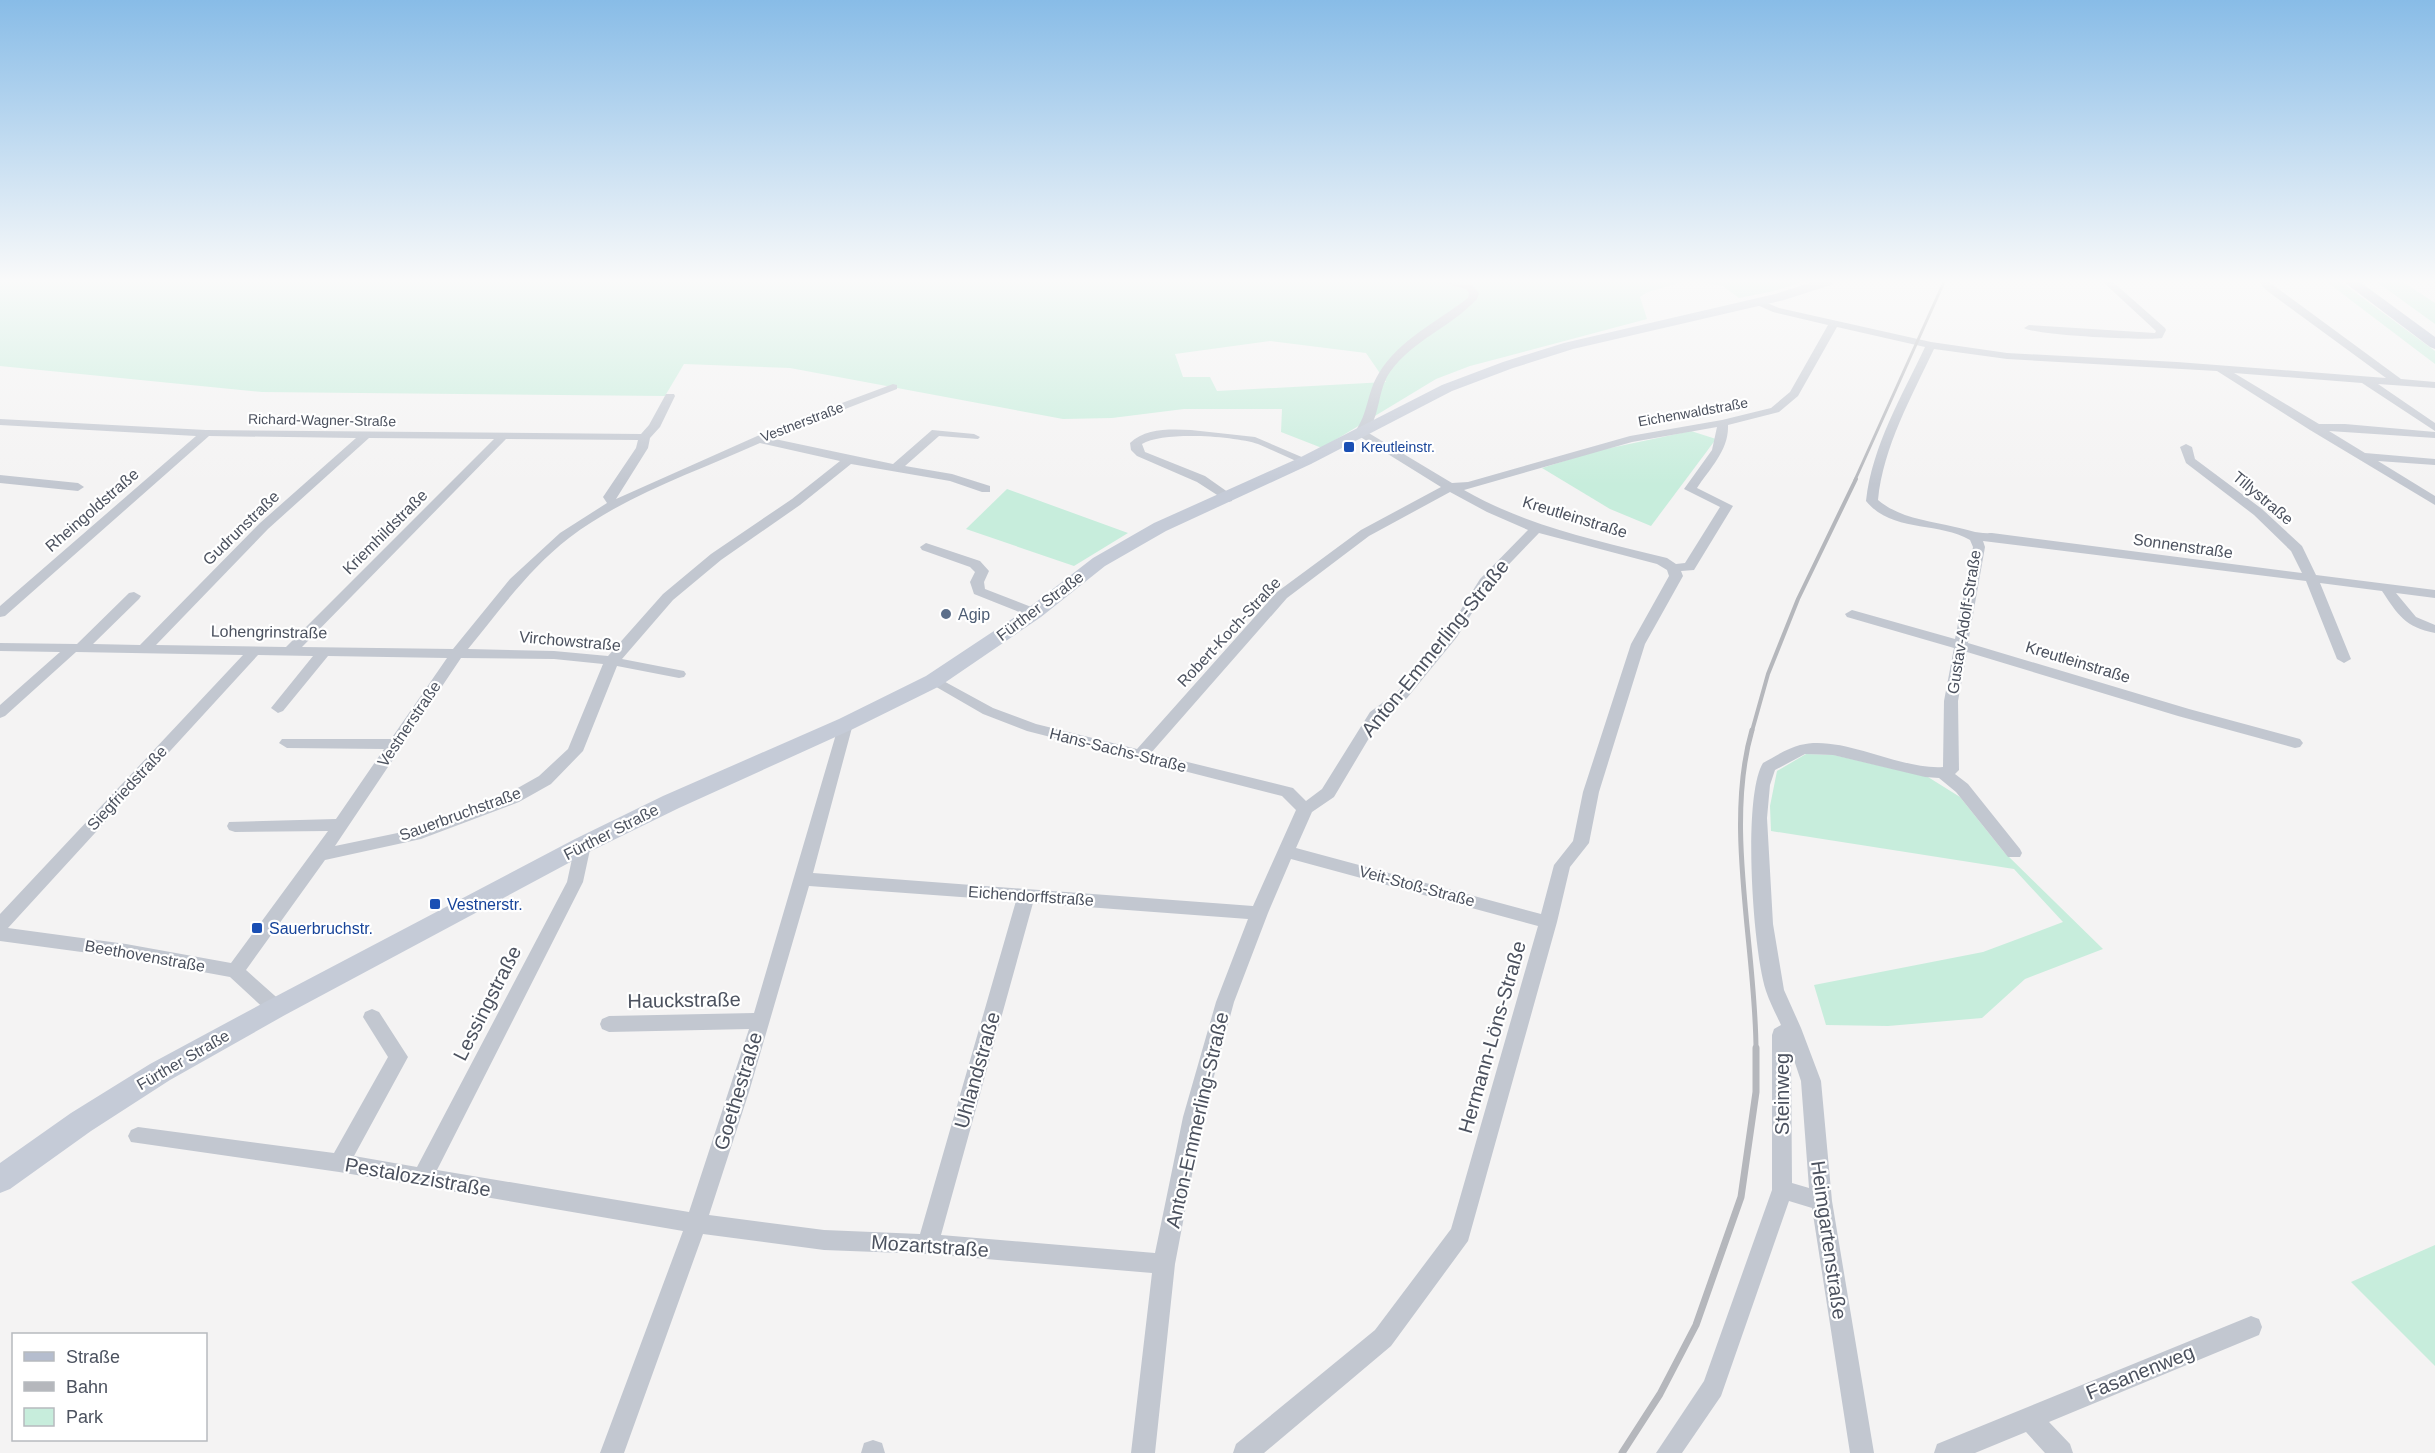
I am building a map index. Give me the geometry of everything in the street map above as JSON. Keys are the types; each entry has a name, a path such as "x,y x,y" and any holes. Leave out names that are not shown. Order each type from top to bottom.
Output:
{"main road":[{"name":"Fürther Straße","path":"0,1180 81,1122 150,1078 276,1008 670,802 846,724 933,681 1034,613 1099,562 1160,527 1305,461 1447,388 1557,350"}],"street":[{"path":"1360,433 1371,421 1377,387 1391,366 1406,350"},
{"name":"Eichenwaldstraße","path":"1515,472 1630,439 1775,411 1794,394 1819,350"},
{"name":"Gustav-Adolf-Straße","path":"1928,350 1884,453 1872,489 1872,501 1881,510 1897,518 1958,530 1975,538 1979,547 1951,701 1947,771"},
{"path":"1964,350 2007,356 2218,368 2435,385"},
{"path":"2354,350 2398,382"},
{"path":"2218,368 2435,501"},
{"path":"2364,379 2435,428"},
{"name":"Vestnerstraße","path":"235,972 320,855 458,652 516,582 564,536 614,504 758,439 893,387"},
{"path":"614,504 609,497 642,448 644,437 654,427 670,396"},
{"name":"Richard-Wagner-Straße","path":"0,422 206,433 644,437"},
{"name":"Hermann-Löns-Straße","path":"1245,1453 1383,1338 1460,1234 1562,865 1581,843 1591,792 1638,644 1681,568 1727,506 1690,489 1713,457 1724,435 1722,423"},
{"path":"2314,428 2345,427 2435,435"},
{"path":"896,468 936,432 974,437"},
{"name":"Rheingoldstraße","path":"0,613 206,433"},
{"name":"Kreutleinstraße","path":"1360,433 1487,507 1537,528 1681,568"},
{"path":"1228,498 1202,479 1141,454 1137,450 1136,443 1145,436 1164,434 1251,439 1305,461"},
{"name":"Gudrunstraße","path":"145,648 264,526 365,436"},
{"name":"Kriemhildstraße","path":"291,650 502,437"},
{"path":"758,439 849,460 952,478 986,489"},
{"name":"Tillystraße","path":"2186,447 2190,461 2258,512 2297,549 2344,659"},
{"path":"2360,456 2435,462"},
{"name":"Sauerbruchstraße","path":"320,855 416,835 513,798 545,780 575,751 612,661 668,597 716,557 796,502 849,460"},
{"name":"Robert-Koch-Straße","path":"1140,755 1282,596 1365,534 1450,487 1469,486 1515,472"},
{"path":"0,486 6,480 78,487"},
{"path":"2411,487 2435,489"},
{"name":"Anton-Emmerling-Straße","path":"1143,1453 1164,1264 1193,1117 1225,1002 1259,913 1305,809 1328,793 1375,715 1402,695 1452,634 1485,582 1537,528"},
{"name":"Sonnenstraße","path":"1975,538 1992,537 2312,580 2435,594"},
{"path":"926,547 975,564 982,571 976,582 979,591 1034,613"},
{"path":"2386,588 2409,621 2435,629"},
{"path":"0,713 134,596"},
{"name":"Kreutleinstraße","path":"1852,614 1961,644 2206,720 2295,742"},
{"name":"Lohengrinstraße","path":"0,647 458,652"},
{"name":"Siegfriedstraße","path":"0,925 255,650"},
{"path":"278,708 325,651"},
{"name":"Virchowstraße","path":"458,652 554,655 612,661 679,674"},
{"name":"Hans-Sachs-Straße","path":"933,681 988,711 1032,728 1287,792 1305,809"},
{"name":"Goethestraße","path":"612,1453 652,1351 697,1223 804,879 846,724"},
{"path":"287,743 395,744"},
{"path":"1792,1028 1775,990 1764,924 1758,818 1762,785 1768,767 1803,749 1833,750 1925,772 1947,771 2014,853"},
{"path":"235,826 340,825"},
{"name":"Lessingstraße","path":"422,1178 575,882 583,846"},
{"name":"Veit-Stoß-Straße","path":"1286,851 1548,922"},
{"name":"Eichendorffstraße","path":"804,879 1259,913"},
{"name":"Uhlandstraße","path":"928,1244 1026,896"},
{"name":"Beethovenstraße","path":"0,934 126,951 235,972"},
{"path":"235,972 276,1008"},
{"path":"339,1163 398,1057 372,1017"},
{"name":"Hauckstraße","path":"609,1024 759,1021"},
{"name":"Steinweg","path":"1668,1453 1713,1388 1782,1190 1781,1035 1792,1028"},
{"name":"Heimgartenstraße","path":"1792,1028 1811,1081 1821,1201 1862,1453"},
{"name":"Pestalozzistraße","path":"138,1136 339,1163 697,1223"},
{"path":"1782,1190 1821,1201"},
{"name":"Mozartstraße","path":"697,1223 824,1240 928,1244 1164,1264"},
{"name":"Fasanenweg","path":"1946,1453 2252,1327"},
{"path":"2029,1418 2061,1453"}],"green space":[{"path":"0,350 1206,350 1175,354 1183,377 1210,377 1217,391 1386,382 1366,353 1340,350 1531,350 1470,366 1436,379 1322,448 1281,432 1282,409 1184,409 1112,418 1063,419 790,368 684,364 665,396 262,392 0,366"},
{"path":"2416,350 2435,351 2435,364"},
{"path":"1691,431 1716,439 1651,526 1610,509 1542,468 1596,451"},
{"path":"1007,489 1128,533 1074,566 966,529"},
{"path":"1806,754 1834,755 1928,777 1960,797 2004,852 2103,949 2025,979 1982,1018 1888,1026 1826,1025 1814,985 1983,952 2063,922 2014,869 1771,831 1770,806 1777,771"},
{"path":"2435,1245 2435,1366 2351,1282"}],"railway":[{"path":"1855,480 1914,350"},
{"path":"1752,731 1768,674 1798,599 1856,479"},
{"path":"1752,730 1744,767 1741,847 1755,1011 1756,1050"},
{"path":"1622,1453 1660,1394 1696,1325 1741,1197 1756,1092 1756,1050"}],"place":[{"name":"Kreutleinstr.","path":"1349,447"},
{"name":"Agip","path":"946,614"},
{"name":"Vestnerstr.","path":"435,904"},
{"name":"Sauerbruchstr.","path":"257,928"}]}
